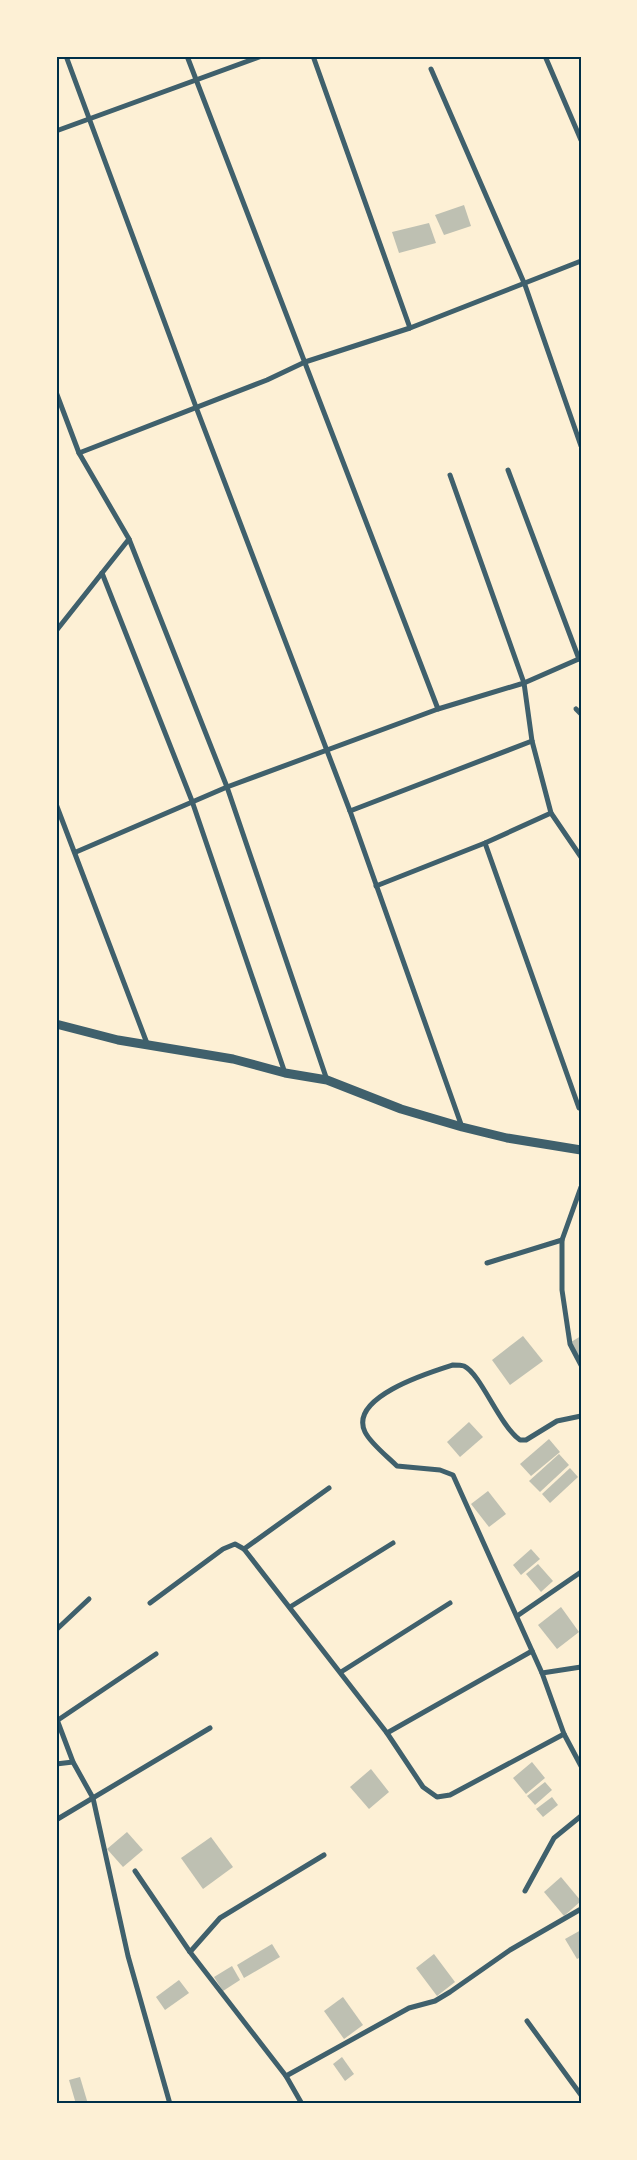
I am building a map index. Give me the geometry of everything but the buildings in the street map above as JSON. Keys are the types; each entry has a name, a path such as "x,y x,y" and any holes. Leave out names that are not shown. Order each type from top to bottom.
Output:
{"street":[{"path":"66,56 196,408 350,810 462,1127"},
{"path":"187,56 438,709"},
{"path":"56,131 262,56"},
{"path":"313,56 410,328"},
{"path":"545,56 581,140"},
{"path":"431,69 525,284 581,446"},
{"path":"79,453 196,408 305,362 410,328 581,261"},
{"path":"56,392 79,453 129,539 227,787 327,1080"},
{"path":"76,852 227,787 438,709 524,683 580,659 508,470"},
{"path":"450,475 524,683 532,741 551,812 581,857"},
{"path":"56,631 129,539"},
{"path":"102,573 192,801 285,1073"},
{"path":"576,709 581,714"},
{"path":"350,810 532,741"},
{"path":"56,804 76,852 148,1046"},
{"path":"376,886 485,843 551,812"},
{"path":"485,843 579,1108"},
{"path":"56,1024 148,1046 233,1060 285,1073 327,1080 401,1109 462,1127 507,1138 581,1150"},
{"path":"581,1188 562,1240 562,1290 570,1344 581,1365"},
{"path":"487,1263 562,1240"},
{"path":"581,1416 557,1421 526,1440 520,1440 505,1425 472,1373 464,1366 452,1365 386,1391 368,1408 363,1422 366,1432 397,1466 440,1470 453,1475 542,1673 564,1734 581,1766"},
{"path":"244,1549 328,1488"},
{"path":"290,1607 393,1543"},
{"path":"150,1603 223,1550 235,1544 244,1549 387,1733 423,1787 437,1797 450,1796 564,1734"},
{"path":"516,1616 581,1572"},
{"path":"56,1630 89,1599"},
{"path":"341,1672 450,1603"},
{"path":"387,1733 532,1651"},
{"path":"156,1654 57,1718 73,1762 94,1798 128,1956 170,2104"},
{"path":"542,1673 581,1667"},
{"path":"56,1820 210,1728"},
{"path":"56,1764 73,1762"},
{"path":"525,1891 554,1838 581,1816"},
{"path":"190,1952 220,1918 324,1856"},
{"path":"135,1871 190,1952 286,2076 302,2104"},
{"path":"286,2076 409,2008 435,2000 450,1992 510,1950 581,1909"},
{"path":"527,2021 581,2095"}]}
